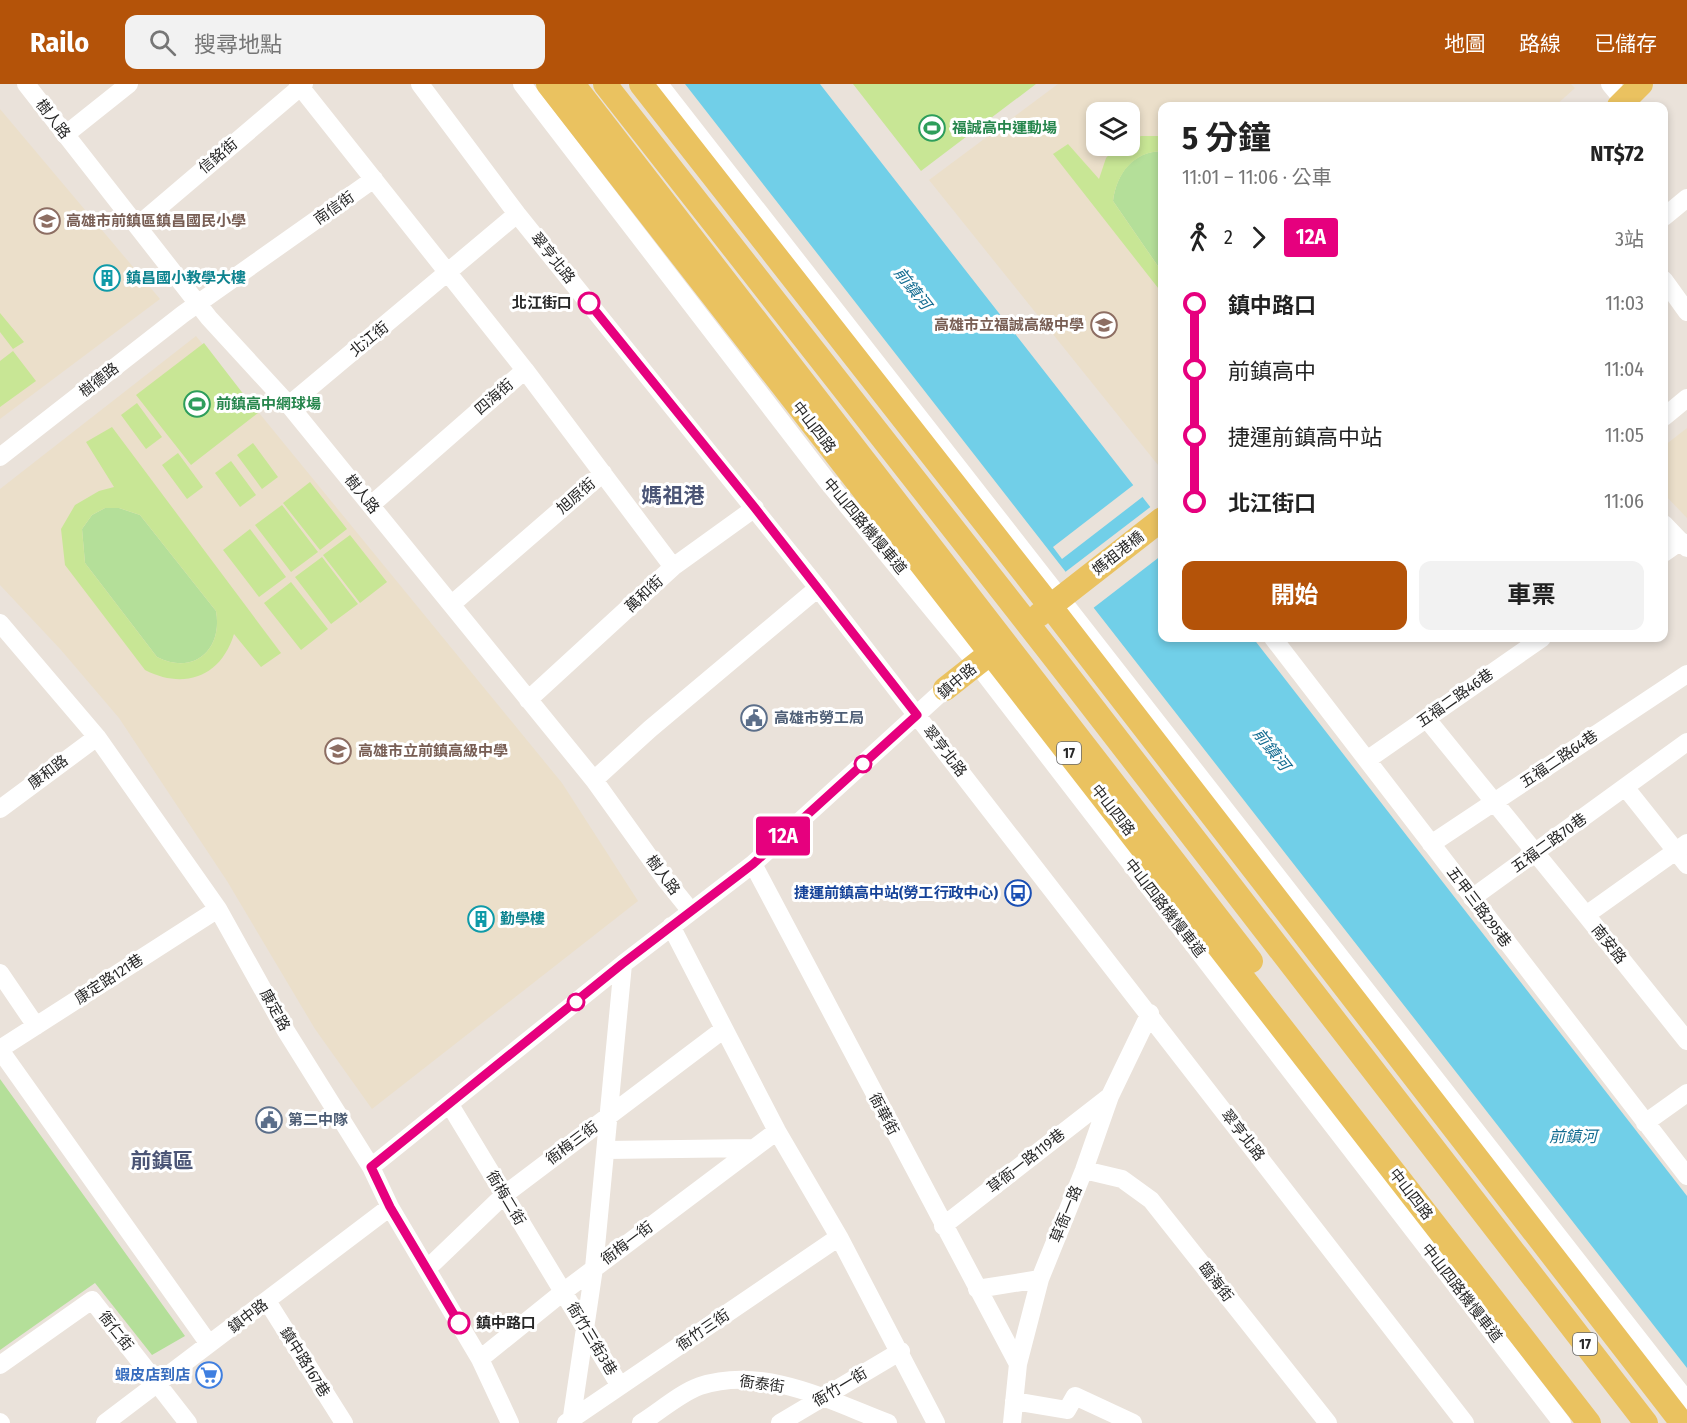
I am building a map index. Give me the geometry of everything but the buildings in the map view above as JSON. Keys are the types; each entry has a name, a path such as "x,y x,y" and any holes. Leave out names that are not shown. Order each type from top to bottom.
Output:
{"main road":[{"name":"中山四路","path":"548,84 1589,1423"},
{"name":"中山四路","path":"573,84 991,653 1608,1423"},
{"name":"17","path":"605,84 1028,624 1646,1423"},
{"name":"17","path":"641,84 1061,598 1682,1423"},
{"path":"1618,97 1641,84"},
{"name":"媽祖港橋","path":"1061,598 1158,522"},
{"name":"鎮中路","path":"945,690 1061,598"}],"street":[{"name":"樹人路","path":"26,84 198,304 289,405 594,780 690,910"},
{"path":"65,135 129,84"},
{"name":"翠亨北路","path":"420,84 517,214 755,508 1150,1013 1465,1423"},
{"name":"中山四路機慢車道","path":"522,84 827,481 991,653 1464,1296 1562,1423"},
{"path":"659,84 1682,1395 1687,1408"},
{"path":"300,85 450,273"},
{"name":"信銘街","path":"136,226 300,85"},
{"name":"南信街","path":"198,304 374,179"},
{"path":"1668,214 1687,198"},
{"name":"北江街","path":"289,405 450,273 517,214"},
{"name":"四海街","path":"371,505 525,370 450,273"},
{"path":"1668,284 1685,304"},
{"name":"樹德路","path":"0,457 198,304"},
{"name":"旭原街","path":"452,604 603,473 525,370"},
{"path":"1668,414 1687,398"},
{"name":"萬和街","path":"528,700 673,567 603,473"},
{"path":"673,567 755,508"},
{"path":"1668,528 1684,545 1668,552"},
{"path":"594,780 650,729 818,588"},
{"name":"康定路","path":"4,635 98,737 218,909 286,1031 371,1167 390,1207 480,1359 510,1423"},
{"name":"五甲三路295巷","path":"1276,642 1687,1176"},
{"name":"五福二路46巷","path":"1367,760 1536,642"},
{"name":"五福二路64巷","path":"1431,844 1687,674"},
{"name":"鎮中路","path":"371,1167 690,910 753,864 945,690"},
{"path":"1426,718 1586,915"},
{"name":"康和路","path":"0,808 98,737"},
{"name":"五福二路70巷","path":"1472,898 1687,742"},
{"path":"1625,787 1683,853"},
{"name":"南安路","path":"1683,853 1586,915 1687,1041"},
{"name":"衙華街","path":"753,864 1018,1364"},
{"name":"康定路121巷","path":"0,1049 218,909"},
{"path":"671,926 777,1131 839,1237 936,1423"},
{"path":"569,1422 586,1329 594,1268 610,1114 622,964"},
{"path":"0,973 36,1026"},
{"name":"草衙一路","path":"1011,1423 1018,1364 1040,1279 1084,1170 1110,1096 1150,1013"},
{"name":"衙梅三街","path":"428,1268 504,1195 724,1029"},
{"path":"0,1049 209,1344"},
{"path":"1646,1123 1687,1093"},
{"name":"草衙一路119巷","path":"943,1226 1110,1096"},
{"name":"衙梅二街","path":"450,1105 563,1292"},
{"name":"衙梅一街","path":"480,1359 594,1268 777,1131"},
{"path":"606,1150 754,1148"},
{"name":"臨海街","path":"1084,1170 1122,1179 1151,1200 1328,1423"},
{"name":"鎮中路","path":"105,1423 390,1207"},
{"name":"衙竹三街","path":"569,1422 839,1237"},
{"path":"977,1289 1040,1279"},
{"name":"衙竹三街3巷","path":"563,1292 620,1386"},
{"path":"1464,1296 1510,1343 1572,1423"},
{"name":"衙仁街","path":"0,1365 92,1300 188,1423"},
{"name":"鎮中路167巷","path":"267,1301 344,1423"},
{"name":"衙竹一街","path":"780,1423 901,1352"},
{"name":"衙泰街","path":"642,1423 699,1386 735,1380 763,1382 825,1396 886,1423"},
{"path":"1014,1401 1067,1410 1075,1396 1133,1423"}],"shaded area":[{"name":"高雄市立福誠高級中學","path":"1058,84 1571,84 1575,88 1559,102 1158,102 1158,465 929,180"},
{"name":"高雄市前鎮區鎮昌國民小學","path":"0,109 160,299 0,419"},
{"name":"高雄市立前鎮高級中學","path":"196,336 562,783 638,901 372,1109 315,1029 227,881 119,718 61,650 0,585 0,489"},
{"path":"1687,428 1687,518 1668,498 1668,443"}],"green space":[{"name":"福誠高中運動場","path":"853,84 1036,84 921,171"},
{"path":"1140,136 1158,136 1158,151 1143,155 1128,166 1118,182 1113,201 1158,266 1158,288 1053,154 1068,144 1099,179 1108,156 1140,156"},
{"path":"1158,151 1158,266 1113,201 1122,173 1134,160"},
{"path":"0,313 24,342 13,349 0,332"},
{"name":"前鎮高中網球場","path":"204,343 258,413 191,465 136,395"},
{"path":"13,351 36,381 0,407 0,361"},
{"path":"137,403 162,437 146,449 121,415"},
{"path":"112,427 281,653 261,667 234,634 220,661 199,676 174,679 145,670 65,565 61,529 75,505 99,491 114,487 86,442","holes":["105,508 119,508 140,515 216,611 215,637 210,647 194,661 170,662 157,657 85,563 82,529 92,515"]},
{"path":"253,443 278,477 262,489 237,455"},
{"path":"178,453 203,487 187,499 162,465"},
{"path":"231,461 256,495 240,507 215,473"},
{"path":"310,482 347,529 320,550 283,503"},
{"path":"282,505 318,552 291,572 255,525"},
{"path":"105,508 119,508 140,515 216,611 215,637 203,655 194,661 170,662 157,657 85,563 82,529 92,515"},
{"path":"250,529 286,577 259,597 223,550"},
{"path":"350,535 387,582 360,603 323,555"},
{"path":"322,557 358,604 331,624 295,577"},
{"path":"291,582 328,629 301,650 264,603"},
{"path":"0,1079 185,1336 152,1355 95,1283 0,1350"}],"water":[{"name":"前鎮河","path":"685,84 820,84 1158,517 1158,642 1256,642 1687,1196 1687,1368"}],"pier":[{"path":"1136,483 1145,495 1062,559 1053,547"},
{"path":"1153,505 1158,512 1158,558 1092,609 1064,573"}],"bus line":[{"name":"12A","path":"459,1323 390,1207 371,1167 690,910 753,864 917,715 755,508 589,303"}],"place":[{"name":"福誠高中運動場","path":"932,128"},
{"name":"高雄市前鎮區鎮昌國民小學","path":"47,221"},
{"name":"鎮昌國小教學大樓","path":"107,278"},
{"name":"北江街口","path":"589,303"},
{"name":"高雄市立福誠高級中學","path":"1104,325"},
{"name":"前鎮高中網球場","path":"197,404"},
{"name":"高雄市勞工局","path":"754,718"},
{"name":"高雄市立前鎮高級中學","path":"338,751"},
{"name":"捷運前鎮高中站(勞工行政中心)","path":"1018,893"},
{"name":"勤學樓","path":"481,919"},
{"name":"第二中隊","path":"269,1120"},
{"name":"鎮中路口","path":"459,1323"},
{"name":"蝦皮店到店","path":"209,1375"}],"district":[{"name":"媽祖港","path":"673,496"},
{"name":"前鎮區","path":"162,1161"}]}
